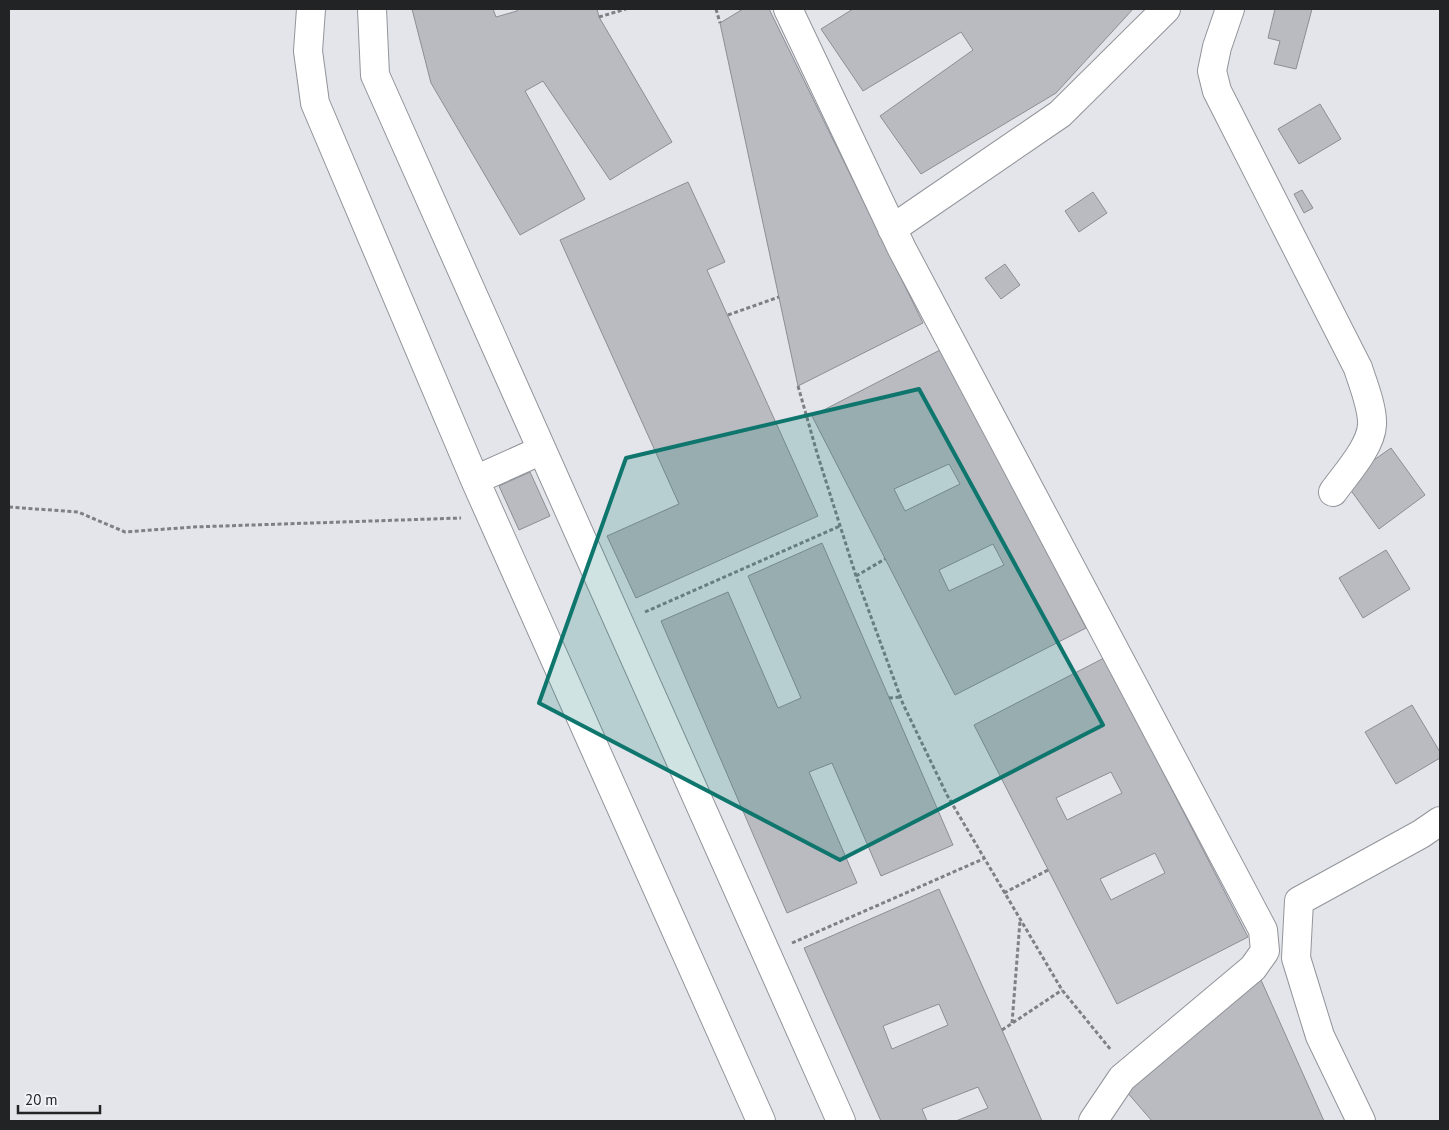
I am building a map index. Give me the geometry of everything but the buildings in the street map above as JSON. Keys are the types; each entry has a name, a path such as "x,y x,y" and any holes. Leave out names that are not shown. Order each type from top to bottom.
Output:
{"street":[{"path":"311,9 308,51 314,103 491,517 761,1121"},
{"path":"372,9 375,75 841,1121"},
{"path":"788,9 892,229 1263,930 1265,951 1253,968 1122,1078 1093,1121"},
{"path":"892,229 1060,114 1166,9"},
{"path":"1230,9 1217,47 1212,71 1217,90 1358,368 1368,401 1372,426 1364,450 1333,492"},
{"path":"475,480 542,450"},
{"path":"1361,1121 1320,1036 1296,958 1299,901 1421,834 1440,821"}],"path":[{"path":"599,17 625,9"},
{"path":"716,9 720,23"},
{"path":"728,315 779,297"},
{"path":"798,386 856,576 900,697 947,795 1062,990 1129,1072"},
{"path":"9,507 78,512 125,532 192,527 491,517"},
{"path":"619,624 840,526"},
{"path":"856,576 885,559"},
{"path":"889,698 900,697"},
{"path":"766,955 983,858"},
{"path":"1004,893 1048,870"},
{"path":"1012,1023 1020,920"},
{"path":"1002,1030 1062,990"}],"highlighted area":[{"path":"919,389 1103,725 840,860 539,703 626,458"}]}
